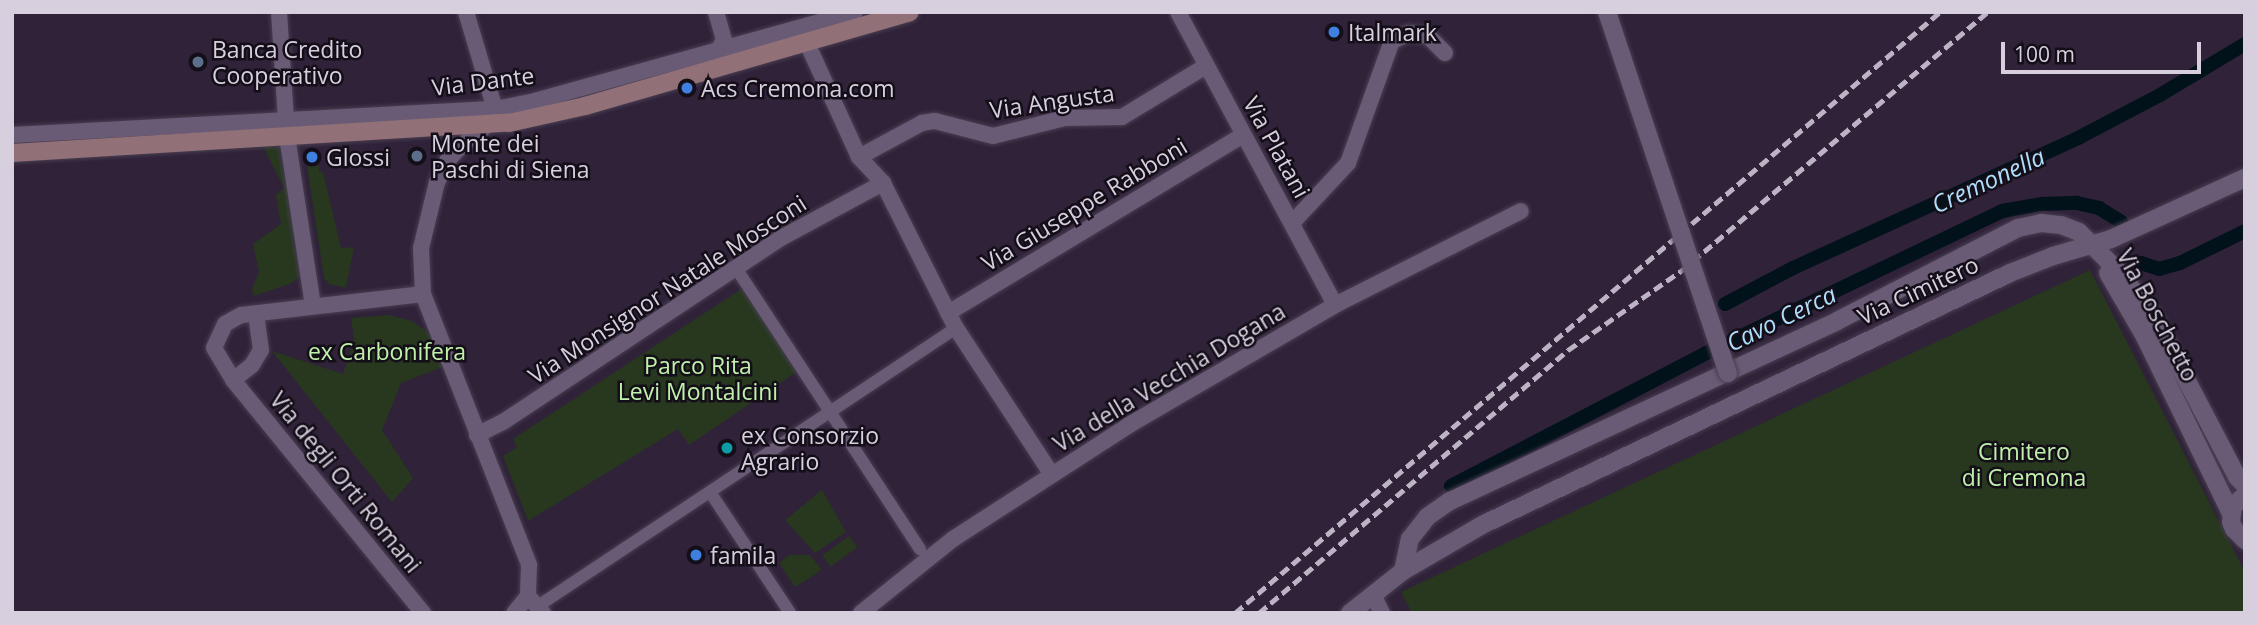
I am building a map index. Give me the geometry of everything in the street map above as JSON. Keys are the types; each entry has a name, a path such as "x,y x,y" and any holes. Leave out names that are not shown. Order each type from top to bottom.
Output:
{"main road":[{"name":"Via Dante","path":"12,153 172,144 286,128 486,126 545,116 909,12"}],"street":[{"path":"279,12 286,128 313,305"},
{"path":"466,12 495,109"},
{"path":"716,12 724,40 718,50"},
{"path":"725,12 732,38 741,43"},
{"name":"Via Platani","path":"1178,12 1293,222 1335,305"},
{"path":"1607,12 1728,373"},
{"name":"Via Dante","path":"12,135 197,125 286,128 495,109 531,102 853,13 878,22"},
{"path":"1293,222 1349,163 1392,41 1409,33 1428,36 1445,53"},
{"path":"807,43 859,157 883,183 956,328 1051,473"},
{"path":"660,85 682,61"},
{"name":"Via Angusta","path":"859,157 922,123 935,121 993,136 1065,118 1075,120 1122,117 1206,66"},
{"path":"172,144 197,125"},
{"path":"486,126 447,161 438,182 421,248 423,294 529,565 536,605"},
{"name":"Via Giuseppe Rabboni","path":"948,313 1243,135"},
{"path":"2094,245 2245,178"},
{"name":"Via Monsignor Natale Mosconi","path":"477,435 503,422 783,237 883,183"},
{"name":"Via della Vecchia Dogana","path":"861,613 926,558 1051,473 1335,305 1521,211"},
{"name":"Via Cimitero","path":"1403,571 1410,539 1427,517 1450,501 1837,321 2018,228 2041,223 2061,225 2079,232 2094,245"},
{"name":"Via Cimitero","path":"1350,613 1403,571 1482,525 2010,273 2094,245"},
{"name":"Via Boschetto","path":"2094,245 2153,316 2237,477 2245,485"},
{"name":"Via Boschetto","path":"2094,245 2144,335 2231,513 2234,529 2245,540"},
{"path":"736,268 920,549"},
{"name":"Via degli Orti Romani","path":"423,294 256,313 231,319 214,341 217,357 233,380 423,613"},
{"path":"233,380 252,365 261,350 256,313"},
{"path":"514,613 536,605 956,328"},
{"path":"710,492 790,613"},
{"path":"2231,513 2238,499 2245,495"},
{"path":"1373,595 1382,613"}],"green space":[{"path":"263,146 278,147 287,188 299,276 292,283 254,296 252,289 259,272 253,244 281,224 276,195 284,188"},
{"path":"307,166 319,166 319,172 323,172 341,248 354,247 346,288 329,284 324,278"},
{"name":"Cimitero di Cremona","path":"2090,270 2245,572 2245,613 1412,613 1401,592"},
{"name":"Parco Rita Levi Montalcini","path":"743,288 798,371 689,445 678,429 528,521 503,456 517,447 513,439"},
{"name":"ex Carbonifera","path":"389,315 412,321 425,330 433,340 443,367 401,383 382,430 413,478 392,502 272,351 343,374 354,339 351,318"},
{"path":"822,490 846,532 815,553 785,520"},
{"path":"849,536 857,547 831,567 822,555"},
{"path":"789,555 810,555 822,570 795,587 779,563"}],"waterway":[{"name":"Cremonella","path":"1725,304 1793,268 2080,137 2160,95 2245,44"},
{"name":"Cavo Cerca","path":"1451,486 1706,353 2002,211 2042,204 2077,203 2099,208 2121,222"},
{"name":"Cavo Cerca","path":"2141,263 2159,269 2180,263 2245,231"}],"railway":[{"path":"1235,613 1940,12"},
{"path":"1259,613 1568,350 1681,271 1987,12"}],"place":[{"name":"Italmark","path":"1334,32"},
{"name":"Banca Credito Cooperativo","path":"198,62"},
{"name":"Acs Cremona.com","path":"687,88"},
{"name":"Monte dei Paschi di Siena","path":"417,156"},
{"name":"Glossi","path":"312,157"},
{"name":"ex Consorzio Agrario","path":"727,448"},
{"name":"famila","path":"696,555"}]}
